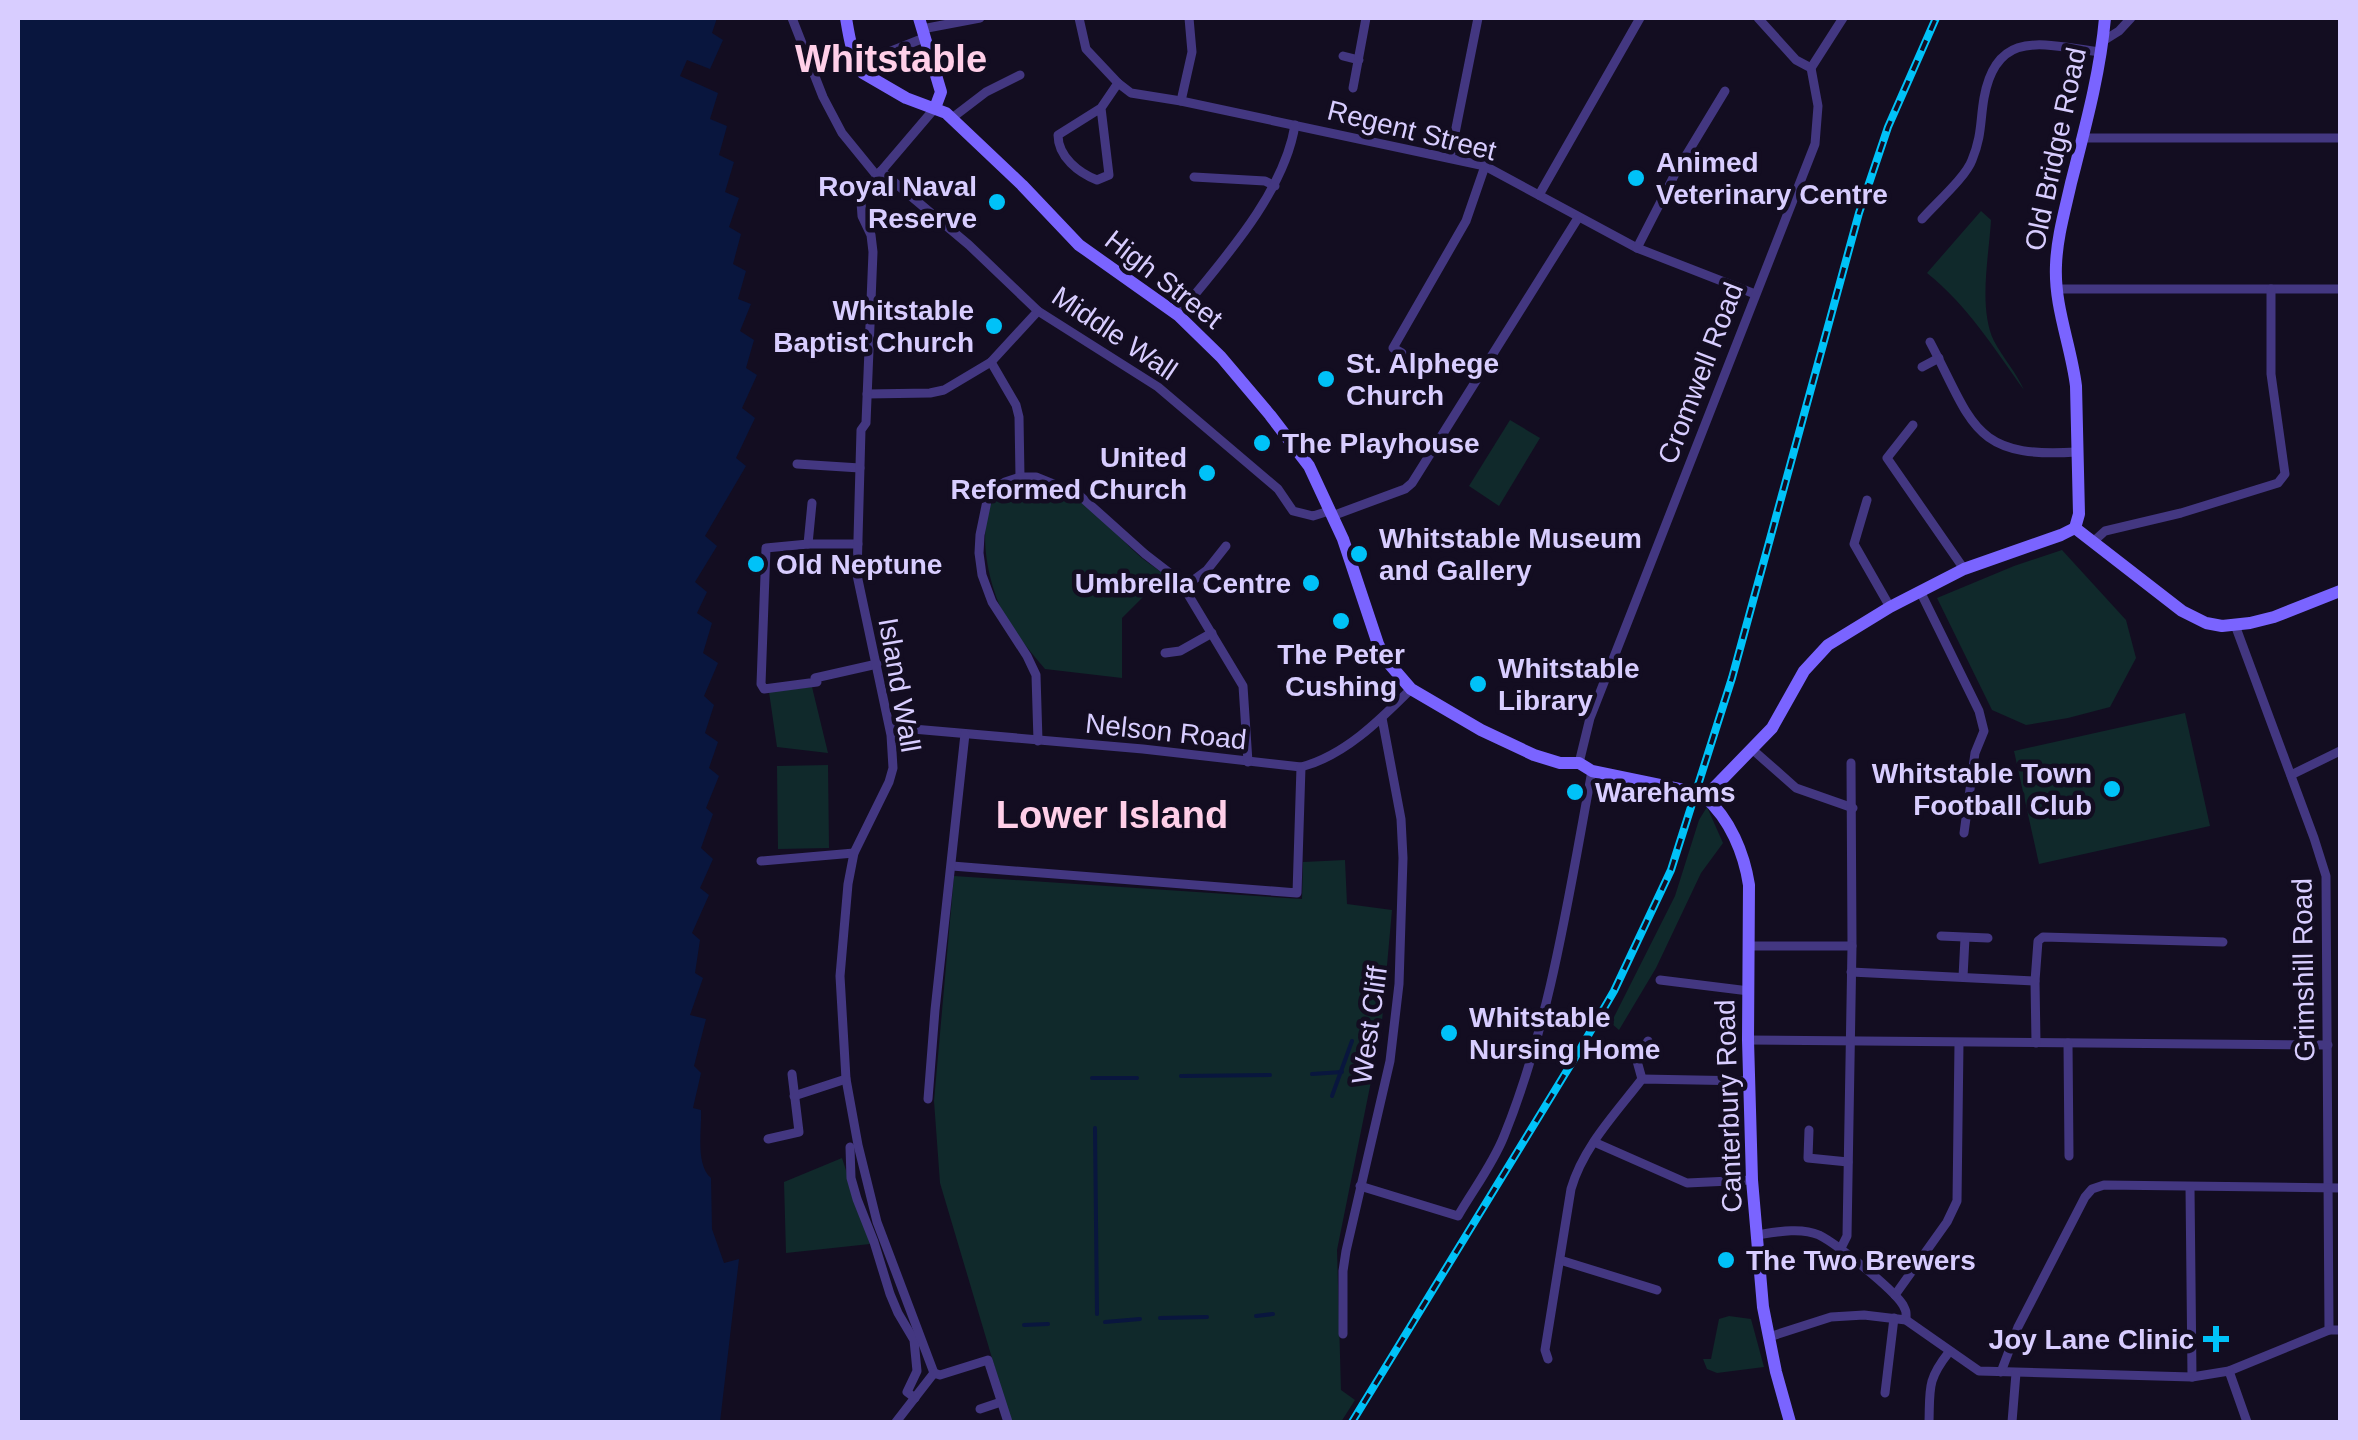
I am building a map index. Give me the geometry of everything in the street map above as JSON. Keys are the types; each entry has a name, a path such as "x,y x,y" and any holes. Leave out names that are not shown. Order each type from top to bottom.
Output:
{"main road":[{"path":"846,18 858,66"},
{"name":"Old Bridge Road","path":"2075,528 2079,514 2076,386 2056,289 2056,261 2061,224 2094,93 2105,18"},
{"path":"922,28 941,92 935,108"},
{"name":"High Street","path":"858,66 906,98 952,118 1079,245 1178,315 1221,358 1309,466 1342,540 1378,644 1386,660 1411,689"},
{"path":"1411,689 1511,746 1560,763 1579,763 1592,771 1705,797 1772,728 1814,658 1828,646 1964,568 2075,528 2182,611 2206,623 2235,625 2274,617 2340,591"},
{"name":"Canterbury Road","path":"1705,797 1731,831 1745,860 1750,898 1748,1081 1752,1180 1763,1307 1790,1422"}],"street":[{"name":"Middle Wall","path":"792,18 815,79 846,142 879,173 969,245 1038,311 1158,387 1278,489 1293,511 1313,516 1331,513"},
{"path":"858,66 922,28 980,18"},
{"path":"1079,18 1086,49 1118,84 1101,108 1058,135 1058,143 1082,174 1098,180 1108,175 1101,108"},
{"path":"1181,101 1192,52 1188,18"},
{"path":"1353,88 1366,18"},
{"path":"1450,158 1478,18"},
{"path":"1539,195 1640,18"},
{"path":"1758,18 1796,60 1812,68 1843,18"},
{"path":"1922,220 1971,165 1982,128 1990,72 2005,54 2026,43 2102,46 2131,18"},
{"path":"1343,56 1359,60"},
{"name":"Cromwell Road","path":"1579,763 1590,718 1815,144 1819,120 1812,68"},
{"path":"952,118 986,92 1020,75"},
{"name":"Regent Street","path":"1118,84 1130,92 1485,166 1636,248 1755,294"},
{"path":"1636,248 1724,91"},
{"path":"879,173 935,108"},
{"path":"1178,315 1275,186 1287,160 1295,125"},
{"path":"2082,138 2340,138"},
{"path":"1402,354 1393,348 1466,221 1485,166"},
{"name":"Island Wall","path":"879,173 865,192 861,210 873,252 857,574 890,727 892,768 854,853 840,976 846,1080 858,1145 877,1222 934,1373"},
{"path":"1194,177 1265,181 1275,186"},
{"path":"1924,195 1934,206"},
{"path":"1331,513 1412,483 1578,218"},
{"path":"2094,541 2105,531 2181,513 2283,479 2271,374 2271,288"},
{"path":"2056,289 2340,288"},
{"path":"868,394 944,390 991,362 1038,311"},
{"path":"1930,342 1971,420 1989,439 2030,453 2076,452"},
{"path":"1922,367 1939,358"},
{"path":"991,362 1019,416 1020,477"},
{"path":"1913,425 1887,458 1964,568"},
{"path":"797,464 860,468"},
{"path":"1038,741 1036,675 992,602 979,553 987,501 996,488 1020,477 1050,481 1078,494 1180,580 1243,686 1248,762"},
{"path":"1867,500 1854,544 1890,608"},
{"path":"808,544 812,503"},
{"path":"858,544 766,548 761,684 764,689 816,682 816,678 876,664"},
{"path":"1184,586 1207,570 1226,546"},
{"path":"1920,591 1984,726 1984,735 1974,753 1964,833"},
{"name":"Grimshill Road","path":"2235,625 2322,859 2326,891 2329,1188 2335,1330"},
{"path":"1165,654 1180,652 1212,633"},
{"path":"952,866 1297,893 1301,768 1334,754 1382,718 1411,689"},
{"name":"West Cliff","path":"1343,1334 1343,1271 1390,1061 1401,951 1401,819 1382,718"},
{"name":"Nelson Road","path":"890,727 1301,768"},
{"path":"928,1099 965,734"},
{"path":"1753,750 1796,788 1852,808"},
{"path":"2291,775 2340,751"},
{"path":"1840,1250 1847,1236 1851,763"},
{"path":"1360,1186 1458,1216 1503,1140 1548,992 1592,771"},
{"path":"761,861 854,853"},
{"path":"2326,891 2340,890"},
{"path":"1941,936 1988,938"},
{"path":"2036,1043 2035,980 2038,941 2043,937 2223,942"},
{"path":"1963,977 1965,938"},
{"path":"1750,946 1852,946"},
{"path":"1851,972 2035,980"},
{"path":"1660,980 1749,991"},
{"path":"1748,1040 2328,1045"},
{"path":"1548,1358 1545,1350 1575,1173 1642,1079 1638,1061 1648,1041"},
{"path":"1895,1295 1947,1222 1956,1200 1959,1043"},
{"path":"2068,1043 2069,1156"},
{"path":"768,1139 799,1132 792,1074"},
{"path":"1642,1079 1748,1081"},
{"path":"794,1096 846,1080"},
{"path":"1810,1130 1808,1158 1848,1162"},
{"path":"1594,1142 1687,1182 1752,1180"},
{"path":"850,1147 851,1178 857,1200 898,1314 914,1340 917,1371 907,1392 914,1398"},
{"path":"2001,1372 2018,1328 2092,1189 2104,1184 2340,1188"},
{"path":"2190,1187 2192,1376"},
{"path":"1757,1235 1804,1231 1819,1235 1895,1295 1906,1310 1906,1320"},
{"path":"1560,1260 1657,1290"},
{"path":"1769,1336 1831,1316 1864,1315 1906,1320 1978,1372 2192,1376 2228,1371 2335,1330"},
{"path":"1885,1393 1894,1318"},
{"path":"1929,1422 1930,1384 1949,1352"},
{"path":"896,1422 934,1373 940,1375 988,1360 1008,1422"},
{"path":"2228,1371 2246,1422"},
{"path":"2012,1422 2016,1373"},
{"path":"980,1409 1001,1402"}],"green space":[{"path":"1981,211 1991,220 1986,282 1989,328 2024,390 1968,313 1927,273"},
{"path":"1510,420 1540,438 1499,506 1469,486"},
{"path":"1029,480 1074,497 1165,575 1122,618 1122,678 1045,669 1003,612 988,565 985,528 995,497 1006,486"},
{"path":"2062,550 2126,620 2136,658 2110,707 2026,725 1992,710 1937,598"},
{"path":"812,687 828,753 777,747 769,692"},
{"name":"Whitstable Town Football Club","path":"2185,713 2210,826 2039,864 2014,751"},
{"path":"828,765 829,848 778,849 777,766"},
{"path":"1707,807 1723,843 1701,873 1656,968 1619,1030 1611,1023 1675,896 1699,820"},
{"path":"1345,860 1347,904 1392,910 1381,1032 1337,1250 1341,1390 1355,1400 1341,1422 1011,1422 940,1183 934,1101 954,876 1302,899 1303,862"},
{"path":"842,1158 870,1244 786,1253 784,1182"},
{"path":"1719,1319 1751,1319 1764,1367 1717,1373 1707,1369 1703,1359 1711,1359"}],"water":[{"path":"18,18 717,18 712,33 723,40 710,69 687,60 680,76 718,93 710,119 727,126 719,155 734,162 725,192 739,198 729,227 741,234 733,264 746,271 738,299 751,304 740,331 754,340 746,368 757,375 742,408 755,418 736,458 746,466 705,536 717,546 695,582 707,592 697,613 712,623 703,653 718,663 704,696 714,705 705,733 718,742 709,768 719,776 706,808 713,814 701,848 713,859 700,888 709,895 692,933 700,940 695,973 703,978 690,1015 706,1019 694,1066 701,1073 693,1108 701,1110 701,1156 711,1178 712,1229 724,1263 739,1259 720,1422 18,1422"}],"waterway":[{"path":"1332,1096 1352,1041"},
{"path":"1312,1074 1342,1072"},
{"path":"1181,1076 1270,1075"},
{"path":"1092,1078 1137,1078"},
{"path":"1095,1128 1097,1314"},
{"path":"1256,1316 1273,1314"},
{"path":"1160,1318 1207,1317"},
{"path":"1105,1322 1140,1319"},
{"path":"1024,1325 1048,1324"}],"railway":[{"path":"1352,1422 1614,991 1671,870 1732,678 1859,213 1888,127 1936,18"}],"place":[{"name":"Animed Veterinary Centre","path":"1636,178"},
{"name":"Royal Naval Reserve","path":"997,202"},
{"name":"Whitstable Baptist Church","path":"994,326"},
{"name":"St. Alphege Church","path":"1326,379"},
{"name":"The Playhouse","path":"1262,443"},
{"name":"United Reformed Church","path":"1207,473"},
{"name":"Whitstable Museum and Gallery","path":"1359,554"},
{"name":"Old Neptune","path":"756,564"},
{"name":"Umbrella Centre","path":"1311,583"},
{"name":"The Peter Cushing","path":"1341,621"},
{"name":"Whitstable Library","path":"1478,684"},
{"name":"Whitstable Town Football Club","path":"2112,789"},
{"name":"Warehams","path":"1575,792"},
{"name":"Whitstable Nursing Home","path":"1449,1033"},
{"name":"The Two Brewers","path":"1726,1260"},
{"name":"Joy Lane Clinic","path":"2216,1339"}],"district":[{"name":"Whitstable","path":"891,59"},
{"name":"Lower Island","path":"1112,815"}]}
